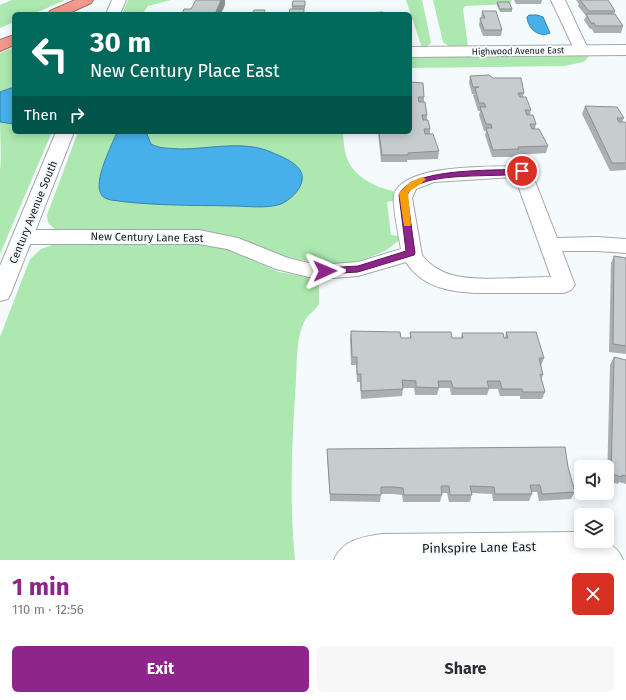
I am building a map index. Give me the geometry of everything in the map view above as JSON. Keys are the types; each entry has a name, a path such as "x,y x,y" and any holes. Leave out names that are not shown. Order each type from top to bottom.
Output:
{"highway":[{"path":"59,12 84,1"},
{"path":"64,12 84,1"},
{"path":"0,38 12,33"},
{"path":"0,46 12,40"}],"street":[{"path":"114,12 119,0"},
{"path":"558,0 582,51"},
{"name":"Highwood Avenue East","path":"412,52 626,50"},
{"name":"Century Avenue South","path":"0,293 64,134"},
{"path":"522,171 549,244 564,285 477,286 454,283 438,278 428,273 417,263 411,253 403,198 405,191 413,184 429,177 522,171"},
{"name":"New Century Lane East","path":"22,237 199,237 231,243 288,265 309,270 333,271 358,269 411,253"},
{"path":"549,244 597,244 626,246"},
{"name":"Pinkspire Lane East","path":"348,560 363,551 382,548 574,546 590,549 609,560"}],"green space":[{"path":"12,0 65,0 38,12 12,12 12,23 0,28 0,5"},
{"path":"128,0 171,0 148,6 144,12 123,12"},
{"path":"406,0 422,0 431,42 429,45 422,48 412,18 412,12 410,12"},
{"path":"433,0 512,1 510,4 465,6 463,9 468,47 450,47 443,42"},
{"path":"12,48 12,88 0,92 0,53"},
{"path":"589,56 584,62 564,66 412,68 412,57"},
{"path":"0,122 12,124 12,134 51,134 0,254 0,170"},
{"path":"77,134 116,134 100,178 100,194 123,201 180,205 274,205 283,203 294,194 301,185 302,173 276,156 260,149 248,147 188,150 161,148 151,144 147,134 343,134 347,159 356,172 369,182 397,193 396,200 387,202 391,235 399,236 401,239 385,251 365,259 350,263 325,264 285,257 244,240 204,231 55,229 48,223 47,215"},
{"path":"55,244 200,244 228,249 279,272 319,279 319,304 304,322 301,329 297,351 292,470 292,515 295,560 0,560 0,337 30,259 41,249"}],"water":[{"path":"529,15 543,17 550,33 542,34 532,29 529,25 527,17"},
{"path":"12,88 12,124 0,122 0,92"},
{"path":"116,134 147,134 151,144 165,148 191,149 249,146 260,148 292,162 300,170 302,180 300,187 288,200 275,206 256,207 126,202 110,200 101,194 99,181 104,163"}],"building":[{"path":"196,0 221,0 216,12 183,12 184,9 191,9"},
{"path":"580,0 608,0 615,11 589,11"},
{"path":"293,1 305,1 305,6 292,6"},
{"path":"497,2 509,2 512,9 500,9"},
{"path":"290,9 304,9 304,12 289,12"},
{"path":"254,10 265,10 264,12 253,12"},
{"path":"482,11 496,11 502,30 484,30 480,18 485,18"},
{"path":"586,14 615,14 623,26 596,26 594,23 591,23"},
{"path":"489,75 493,78 521,78 524,93 518,93 520,97 526,97 531,110 525,110 527,115 533,115 536,124 530,124 532,129 539,129 548,146 493,150 486,128 492,128 491,124 486,124 480,107 486,107 484,103 479,103 475,88 479,87 473,87 470,76"},
{"path":"412,82 423,83 424,97 418,97 419,102 425,102 427,115 422,115 423,120 428,120 430,129 424,129 425,134 433,134 439,151 408,153 408,155 382,155 379,134 412,134"},
{"path":"585,106 617,107 624,118 617,118 619,122 625,122 626,124 626,163 612,163"},
{"path":"614,256 626,258 626,346 613,344"},
{"path":"351,331 400,332 401,338 411,338 410,332 451,332 452,338 463,338 462,333 503,333 504,338 508,338 506,332 536,332 544,358 539,358 543,375 540,374 545,392 523,392 522,389 502,389 500,381 487,381 489,388 453,388 451,381 438,381 439,388 416,387 416,381 402,380 403,389 361,391 361,374 357,374 357,357 352,357"},
{"path":"614,357 626,360 626,476 622,475 622,477 614,475 614,460 611,460"},
{"path":"565,447 574,492 542,494 540,485 530,485 532,494 495,494 494,487 470,486 472,495 450,495 449,486 441,486 442,495 404,495 403,488 393,487 381,487 381,495 330,494 327,449"}],"slow traffic":[{"path":"407,224 403,195 407,188 422,179"}],"route":[{"path":"325,271 358,269 411,253 403,195 409,186 434,176 522,171"}]}
